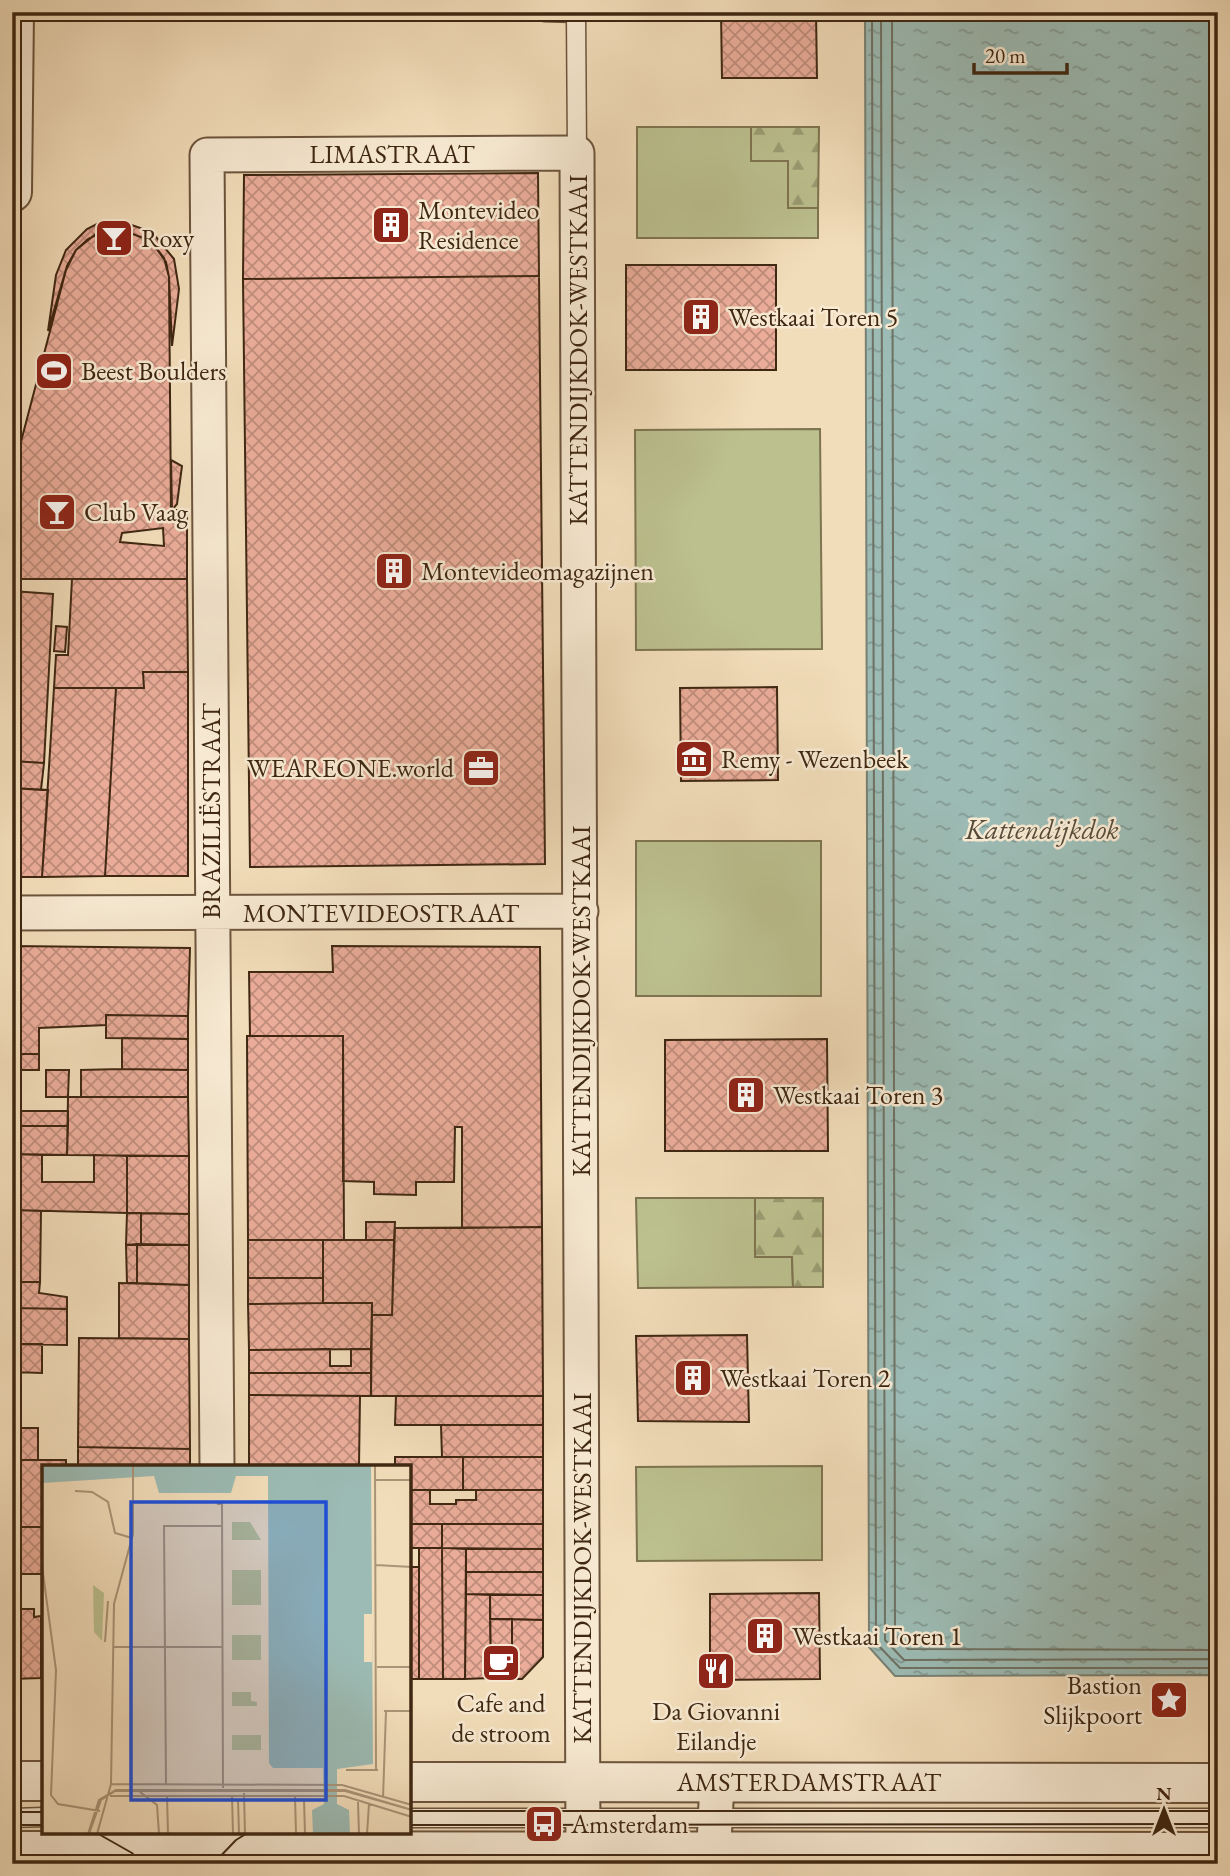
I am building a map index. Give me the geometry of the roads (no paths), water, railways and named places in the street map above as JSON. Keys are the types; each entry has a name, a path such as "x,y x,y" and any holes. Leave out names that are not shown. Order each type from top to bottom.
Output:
{"street":[{"path":"12,192 14,12"},
{"name":"LIMASTRAAT","path":"207,155 577,153"},
{"name":"KATTENDIJKDOK-WESTKAAI","path":"577,153 583,1817"},
{"name":"BRAZILIËSTRAAT","path":"207,155 217,1465"},
{"name":"MONTEVIDEOSTRAAT","path":"12,913 581,911"},
{"path":"12,1781 42,1781"},
{"name":"AMSTERDAMSTRAAT","path":"411,1782 583,1817 1030,1857 1214,1818"},
{"name":"AMSTERDAMSTRAAT","path":"12,1852 229,1857 583,1817 634,1857 715,1828 1214,1818"}],"lane":[{"path":"545,12 576,13 577,153"},
{"path":"12,1818 42,1817"},
{"path":"411,1818 583,1817"}],"water":[{"name":"Kattendijkdok","path":"865,12 1218,12 1218,1864 1214,1864 1214,1680 1209,1675 895,1676 869,1647"}],"tram line":[{"path":"411,1811 1218,1811"},
{"path":"12,1812 42,1812"},
{"path":"411,1825 1218,1824"},
{"path":"12,1825 42,1825"},
{"path":"99,1834 132,1853 141,1864"},
{"path":"213,1864 236,1840 246,1834"}],"place":[{"name":"Montevideo Residence","path":"391,225"},
{"name":"Roxy","path":"114,238"},
{"name":"Westkaai Toren 5","path":"701,317"},
{"name":"Beest Boulders","path":"54,371"},
{"name":"Club Vaag","path":"57,512"},
{"name":"Montevideomagazijnen","path":"394,571"},
{"name":"Remy - Wezenbeek","path":"694,759"},
{"name":"WEAREONE.world","path":"481,768"},
{"name":"Westkaai Toren 3","path":"746,1095"},
{"name":"Westkaai Toren 2","path":"693,1378"},
{"name":"Westkaai Toren 1","path":"765,1636"},
{"name":"Cafe and de stroom","path":"501,1663"},
{"name":"Da Giovanni Eilandje","path":"716,1671"},
{"name":"Bastion Slijkpoort","path":"1169,1700"},
{"name":"Amsterdam","path":"544,1824"}]}
